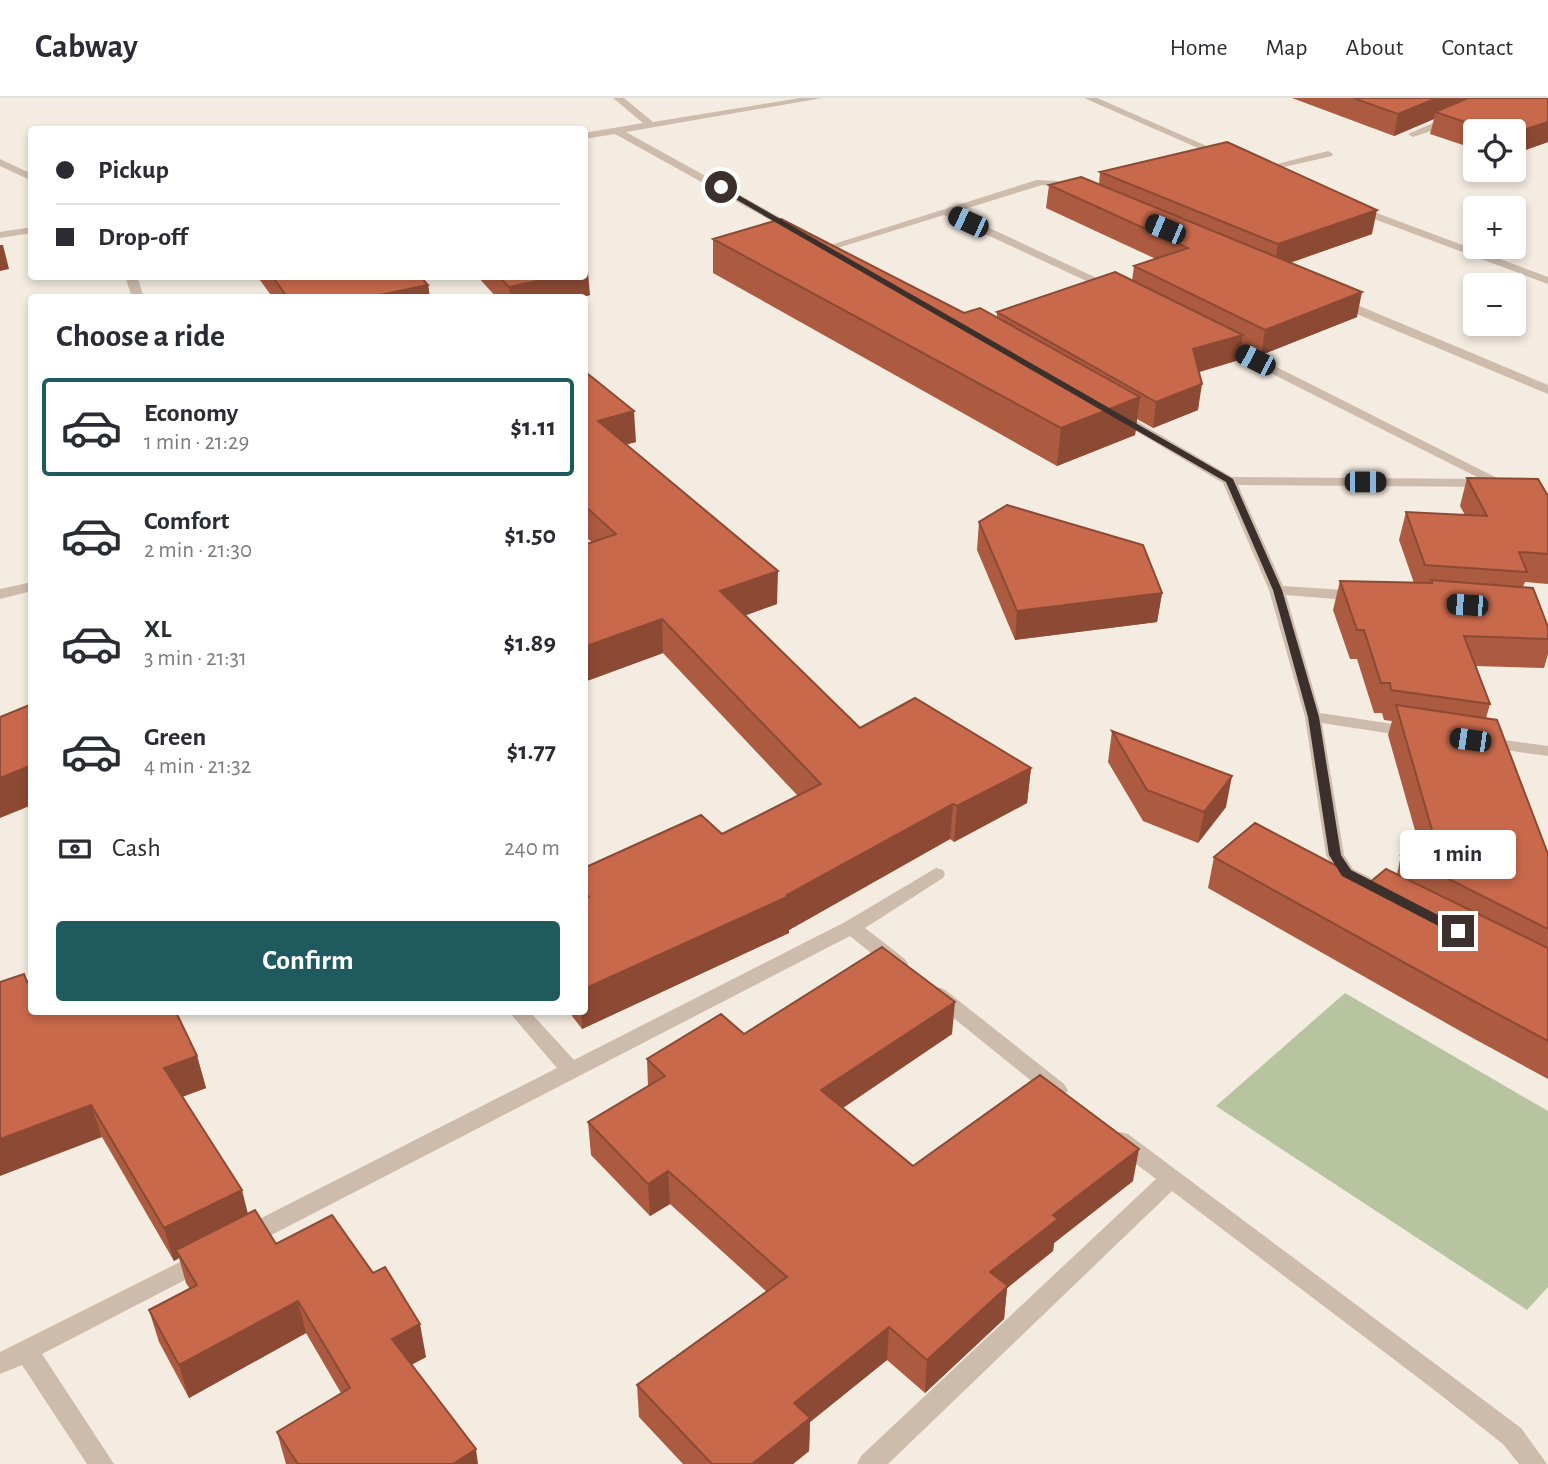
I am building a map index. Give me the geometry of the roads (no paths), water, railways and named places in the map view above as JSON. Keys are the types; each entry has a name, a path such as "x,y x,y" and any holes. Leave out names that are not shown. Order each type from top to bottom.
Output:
{"street":[{"path":"618,98 651,125"},
{"path":"588,135 817,98"},
{"path":"1089,98 1234,160"},
{"path":"1413,134 1446,123 1497,98"},
{"path":"617,131 850,262"},
{"path":"1258,170 1328,154"},
{"path":"0,162 28,176"},
{"path":"1246,165 1283,180"},
{"path":"827,248 1041,182 1054,183 1090,198"},
{"path":"1346,204 1548,281"},
{"path":"944,211 1120,293"},
{"path":"0,235 28,231"},
{"path":"1322,295 1548,390"},
{"path":"1099,405 1229,481 1506,484 1206,336"},
{"path":"1229,481 1278,590 1313,717 1335,855 1346,873 1382,892"},
{"path":"0,594 28,587"},
{"path":"1278,590 1372,597"},
{"path":"1313,717 1424,733"},
{"path":"1465,739 1548,751"},
{"path":"0,1364 852,927 936,874"},
{"path":"852,927 1075,1104"},
{"path":"522,1015 571,1070"},
{"path":"1107,1129 1170,1180 1442,1381 1512,1436 1534,1464"},
{"path":"870,1464 1170,1180"},
{"path":"26,1350 101,1464"}]}
